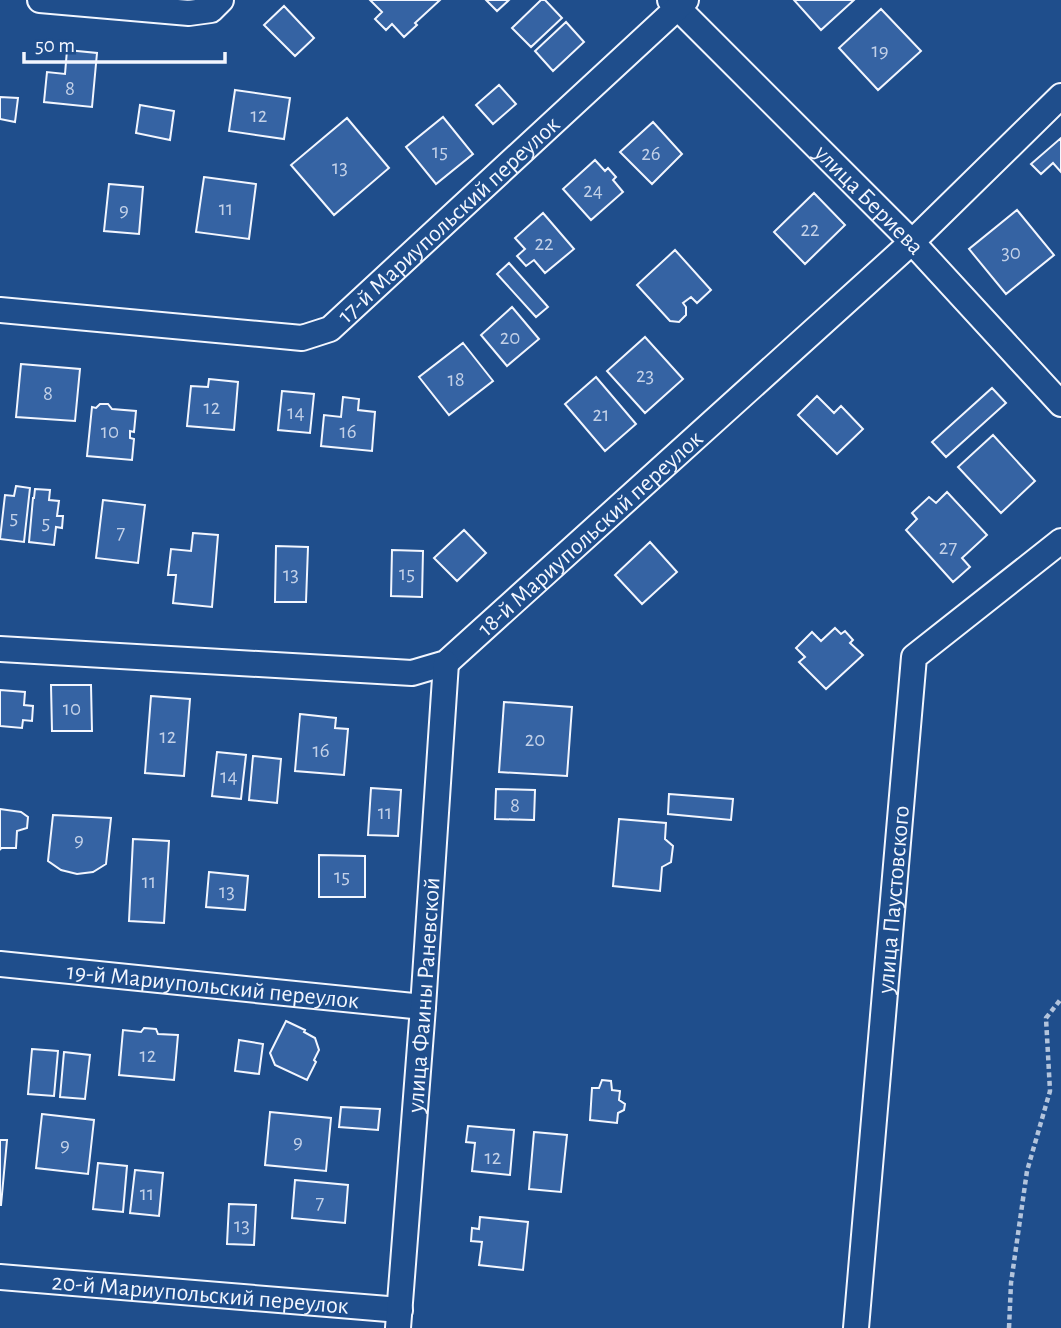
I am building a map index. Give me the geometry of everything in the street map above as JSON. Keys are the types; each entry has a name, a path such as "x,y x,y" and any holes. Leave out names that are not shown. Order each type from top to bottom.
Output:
{"street":[{"path":"40,0 189,13 211,10 221,0"},
{"name":"улица Бериева","path":"678,3 912,242 1061,404"},
{"name":"17-й Мариупольский переулок","path":"0,310 302,338 330,328 678,3"},
{"name":"18-й Мариупольский переулок","path":"0,649 412,673 446,663 912,242 1061,96"},
{"name":"улица Паустовского","path":"856,1328 914,657 1061,541"},
{"name":"улица Фаины Раневской","path":"399,1319 446,663"},
{"name":"19-й Мариупольский переулок","path":"0,964 423,1007"},
{"name":"20-й Мариупольский переулок","path":"0,1277 399,1319"}],"path":[{"path":"1009,1328 1011,1283 1027,1171 1050,1091 1046,1018 1061,999"}],"building":[{"path":"370,0 440,0 404,37 392,24 386,30 375,19 382,12"},
{"path":"486,0 509,0 497,11"},
{"path":"541,0 545,0 562,18 531,47 512,28"},
{"path":"794,0 854,0 821,30"},
{"path":"284,6 314,38 295,56 264,25"},
{"path":"881,9 921,51 878,90 839,48"},
{"path":"566,22 584,42 553,71 535,51"},
{"path":"67,50 97,53 92,107 44,102 47,72 65,74"},
{"path":"499,85 516,104 493,124 476,105"},
{"path":"235,90 290,98 284,139 229,131"},
{"path":"0,97 18,98 15,122 0,119"},
{"path":"140,105 174,111 170,140 136,133"},
{"path":"443,117 473,154 436,184 406,147"},
{"path":"347,118 389,168 334,215 291,165"},
{"path":"653,122 682,154 652,184 620,152"},
{"path":"1061,138 1061,172 1053,163 1041,174 1031,164"},
{"path":"595,160 605,171 608,168 616,177 613,180 623,192 591,220 563,189"},
{"path":"204,177 256,184 249,239 196,232"},
{"path":"109,184 143,187 139,234 104,231"},
{"path":"814,193 845,225 805,264 774,232"},
{"path":"1017,210 1054,255 1006,294 969,249"},
{"path":"543,213 574,249 545,273 534,260 526,266 517,256 525,249 515,238"},
{"path":"675,250 711,290 697,303 691,297 683,303 686,315 679,322 670,321 637,285"},
{"path":"509,263 548,307 536,317 497,274"},
{"path":"512,307 539,339 507,366 481,335"},
{"path":"645,337 683,379 645,413 607,371"},
{"path":"463,343 493,381 449,415 419,377"},
{"path":"21,364 80,369 75,421 16,417"},
{"path":"596,377 636,424 605,451 565,404"},
{"path":"209,379 238,382 234,430 187,426 191,386 208,387"},
{"path":"992,388 1006,403 946,457 932,442"},
{"path":"282,391 314,394 310,433 278,430"},
{"path":"817,396 834,413 841,406 863,429 837,454 798,415"},
{"path":"343,397 359,399 358,410 375,412 372,451 321,446 324,415 341,417"},
{"path":"100,404 108,404 112,409 136,411 134,432 130,431 130,438 134,439 132,460 87,456 92,407 96,408"},
{"path":"993,435 1035,481 1001,513 958,467"},
{"path":"16,486 30,488 24,542 0,539 5,495 14,496"},
{"path":"35,489 50,490 49,500 59,501 57,516 63,516 62,528 56,527 54,545 29,542"},
{"path":"947,492 987,535 962,558 970,567 953,582 906,530 917,519 912,513 929,497 936,503"},
{"path":"103,500 145,505 138,563 96,558"},
{"path":"464,530 486,553 457,581 434,558"},
{"path":"193,533 218,535 212,607 173,603 176,575 168,575 171,549 191,551"},
{"path":"650,542 677,572 642,604 615,575"},
{"path":"276,546 308,547 306,602 275,602"},
{"path":"392,550 423,551 422,597 391,596"},
{"path":"835,628 841,634 845,631 853,640 850,643 863,655 826,689 799,662 805,657 796,648 812,632 821,641"},
{"path":"51,685 91,685 92,731 52,731"},
{"path":"0,690 25,692 24,705 33,706 32,721 23,720 22,728 0,726"},
{"path":"151,696 190,699 184,776 145,773"},
{"path":"504,702 572,707 567,776 499,772"},
{"path":"300,714 336,718 335,728 348,729 344,775 295,771"},
{"path":"217,752 246,755 241,799 212,796"},
{"path":"253,756 281,759 277,803 249,800"},
{"path":"371,788 401,790 398,836 368,835"},
{"path":"496,789 535,790 534,820 495,819"},
{"path":"669,794 733,799 731,820 668,814"},
{"path":"0,809 21,812 28,817 27,828 17,831 16,848 0,850"},
{"path":"53,815 111,818 106,864 93,872 77,874 61,870 48,861"},
{"path":"619,819 666,823 665,839 673,846 671,862 662,867 660,891 613,886"},
{"path":"133,839 169,841 164,923 129,921"},
{"path":"319,855 365,856 365,897 319,897"},
{"path":"209,872 248,876 245,910 206,907"},
{"path":"286,1021 315,1038 319,1050 307,1080 275,1065 270,1053"},
{"path":"144,1028 156,1029 158,1034 178,1035 174,1080 119,1075 123,1030 141,1032"},
{"path":"239,1040 263,1044 259,1074 235,1071"},
{"path":"32,1049 58,1051 54,1096 28,1094"},
{"path":"64,1052 90,1055 85,1099 60,1097"},
{"path":"602,1080 611,1081 612,1090 620,1091 619,1100 625,1104 624,1110 618,1113 617,1123 590,1120 592,1088 599,1088"},
{"path":"341,1107 380,1109 378,1130 339,1127"},
{"path":"270,1112 331,1118 326,1171 265,1165"},
{"path":"42,1114 94,1120 88,1174 36,1168"},
{"path":"468,1126 514,1130 510,1175 472,1171 475,1143 466,1142"},
{"path":"534,1132 567,1135 561,1192 529,1189"},
{"path":"0,1140 7,1140 1,1205 0,1205"},
{"path":"98,1163 127,1166 123,1212 93,1209"},
{"path":"135,1170 163,1173 159,1216 130,1213"},
{"path":"295,1180 348,1185 345,1223 292,1218"},
{"path":"229,1204 256,1205 254,1245 227,1244"},
{"path":"480,1217 528,1222 523,1270 479,1265 482,1242 471,1241 472,1228 479,1229"}]}
